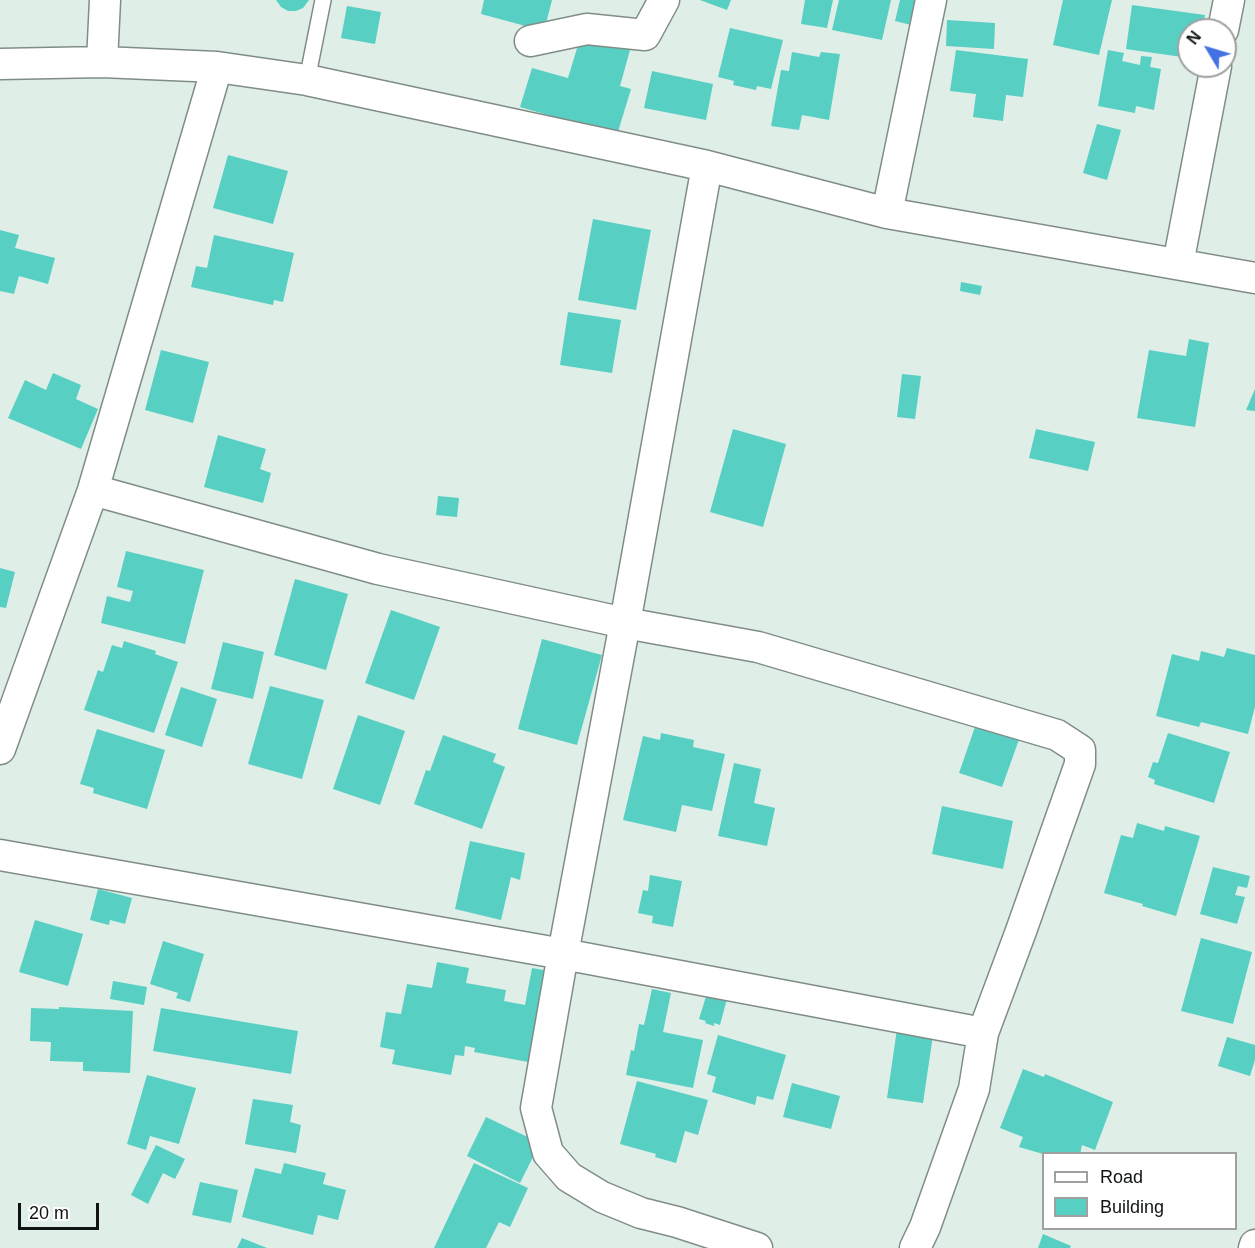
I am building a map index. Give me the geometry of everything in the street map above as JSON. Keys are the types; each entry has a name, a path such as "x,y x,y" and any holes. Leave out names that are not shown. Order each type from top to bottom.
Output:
{"street":[{"path":"102,62 105,0"},
{"path":"530,40 587,29 645,35 664,0"},
{"path":"887,213 931,0"},
{"path":"1225,18 1229,0"},
{"path":"0,64 102,62 217,67 307,80 707,166 887,213 1255,278"},
{"path":"0,749 93,490 217,67"},
{"path":"1178,264 1214,78"},
{"path":"707,166 536,1108 548,1153 569,1177 602,1197 640,1213 677,1222 757,1248"},
{"path":"93,490 378,569 625,623 758,647 1057,735 1080,750 1080,764 983,1033 974,1089 925,1227 915,1248"},
{"path":"0,855 563,954 983,1033"}],"lane":[{"path":"307,80 323,0"}],"building":[{"path":"276,0 309,0 303,8 288,11"},
{"path":"484,0 552,0 544,31 481,14"},
{"path":"700,0 731,0 727,10"},
{"path":"805,0 833,0 827,28 801,24"},
{"path":"839,0 891,0 882,40 832,30"},
{"path":"900,0 917,0 911,25 895,21"},
{"path":"1063,0 1112,0 1099,55 1053,45"},
{"path":"1132,5 1205,15 1204,18 1177,18 1177,56 1126,49"},
{"path":"347,6 381,12 375,44 341,38"},
{"path":"947,20 995,23 994,49 946,46"},
{"path":"730,28 783,40 771,89 757,86 756,90 733,85 734,81 718,77"},
{"path":"581,35 630,50 620,86 631,89 617,135 520,107 532,68 568,78"},
{"path":"956,50 1028,59 1023,97 1006,95 1003,121 973,117 976,94 950,91"},
{"path":"1108,50 1124,53 1122,61 1140,65 1141,56 1152,57 1150,67 1161,69 1154,110 1136,106 1135,113 1098,106"},
{"path":"792,52 819,57 821,52 840,54 829,120 802,115 799,130 771,126 781,70 789,71"},
{"path":"652,71 713,84 706,120 644,108"},
{"path":"1097,124 1121,130 1107,180 1083,173"},
{"path":"228,155 288,171 273,224 213,208"},
{"path":"593,219 651,230 636,310 578,300"},
{"path":"0,230 19,235 15,248 55,258 48,284 19,276 14,294 0,291"},
{"path":"214,235 294,253 283,302 274,300 273,305 191,287 196,266 207,268"},
{"path":"961,282 982,286 980,295 960,291"},
{"path":"568,312 621,320 612,373 560,365"},
{"path":"1189,339 1209,343 1195,427 1137,418 1149,350 1186,356"},
{"path":"161,350 209,362 193,423 145,410"},
{"path":"53,373 81,385 76,399 98,409 81,449 8,418 25,380 46,390"},
{"path":"902,374 921,376 915,419 897,417"},
{"path":"1255,389 1255,411 1246,410"},
{"path":"733,429 786,444 763,527 710,512"},
{"path":"1036,429 1095,442 1088,471 1029,458"},
{"path":"218,435 266,449 260,469 271,473 263,503 204,487"},
{"path":"438,496 459,498 457,517 436,515"},
{"path":"126,551 204,570 185,644 101,623 107,596 130,602 133,591 117,587"},
{"path":"0,568 15,572 6,608 0,607"},
{"path":"295,579 348,594 326,670 274,655"},
{"path":"391,610 440,627 414,700 365,683"},
{"path":"542,639 602,655 577,745 518,729"},
{"path":"124,641 156,651 155,654 178,662 154,733 84,710 98,670 103,672 112,645 122,648"},
{"path":"223,642 264,652 253,699 211,689"},
{"path":"1227,648 1255,655 1255,707 1248,734 1201,722 1199,727 1156,716 1172,654 1199,661 1201,651 1224,657"},
{"path":"270,686 324,700 302,779 248,764"},
{"path":"181,687 217,699 202,747 165,735"},
{"path":"358,715 405,731 380,805 333,789"},
{"path":"976,724 1021,734 1002,787 959,773"},
{"path":"97,729 165,750 147,809 93,793 94,788 80,784"},
{"path":"661,733 694,740 693,747 725,754 712,811 682,805 676,832 623,820 643,736 660,740"},
{"path":"1168,733 1230,752 1214,803 1154,784 1155,780 1148,777 1153,762 1158,763"},
{"path":"443,735 496,754 493,762 505,767 482,829 414,804 426,770 430,771"},
{"path":"734,763 761,769 754,803 775,808 767,846 718,836"},
{"path":"942,806 1013,821 1003,869 932,854"},
{"path":"1137,823 1164,831 1165,826 1200,836 1176,916 1104,893 1121,835 1133,838"},
{"path":"470,841 525,853 520,880 511,877 501,920 455,909"},
{"path":"1213,867 1250,876 1247,888 1238,886 1235,895 1245,897 1237,924 1200,914"},
{"path":"650,875 682,881 673,927 652,923 653,916 638,913 643,890 648,891"},
{"path":"98,889 132,898 125,924 110,920 109,925 90,920"},
{"path":"35,920 83,934 68,986 19,972"},
{"path":"1201,938 1252,952 1233,1024 1181,1011"},
{"path":"163,941 204,954 190,1002 176,998 178,993 150,984"},
{"path":"437,962 469,968 466,983 506,990 504,1001 525,1005 532,968 556,972 539,1064 474,1052 475,1048 465,1046 464,1056 455,1055 451,1075 392,1064 395,1050 380,1047 386,1012 401,1014 407,984 432,988"},
{"path":"113,981 147,987 144,1005 110,999"},
{"path":"652,989 671,993 663,1032 703,1040 693,1088 626,1075 631,1050 634,1051 639,1024 644,1025"},
{"path":"708,990 728,995 720,1025 714,1023 714,1026 699,1019"},
{"path":"59,1007 133,1011 130,1073 83,1071 83,1062 50,1061 51,1042 30,1041 31,1008 59,1009"},
{"path":"161,1008 298,1031 291,1074 153,1051"},
{"path":"897,1029 933,1035 923,1103 887,1098"},
{"path":"718,1035 786,1055 773,1100 757,1096 755,1105 712,1092 716,1077 707,1074"},
{"path":"1227,1037 1255,1045 1255,1060 1250,1076 1218,1066"},
{"path":"1023,1069 1044,1077 1045,1074 1113,1102 1095,1150 1082,1145 1080,1152 1042,1154 1019,1147 1023,1137 1000,1128"},
{"path":"147,1075 196,1088 179,1144 150,1136 146,1150 127,1144"},
{"path":"637,1081 708,1100 698,1135 685,1131 676,1163 655,1157 656,1154 620,1144"},
{"path":"792,1083 840,1096 831,1129 783,1117"},
{"path":"253,1099 293,1105 290,1122 301,1125 296,1153 245,1144"},
{"path":"486,1117 540,1143 520,1183 467,1156"},
{"path":"156,1145 185,1159 175,1179 163,1173 148,1204 131,1195"},
{"path":"284,1163 326,1173 323,1184 346,1190 338,1220 318,1215 313,1235 242,1217 255,1168 281,1174"},
{"path":"474,1163 528,1188 510,1227 499,1222 486,1248 434,1248"},
{"path":"200,1182 238,1190 231,1223 192,1215"},
{"path":"1043,1234 1071,1246 1070,1248 1038,1248"},
{"path":"242,1238 267,1248 237,1248"}]}
